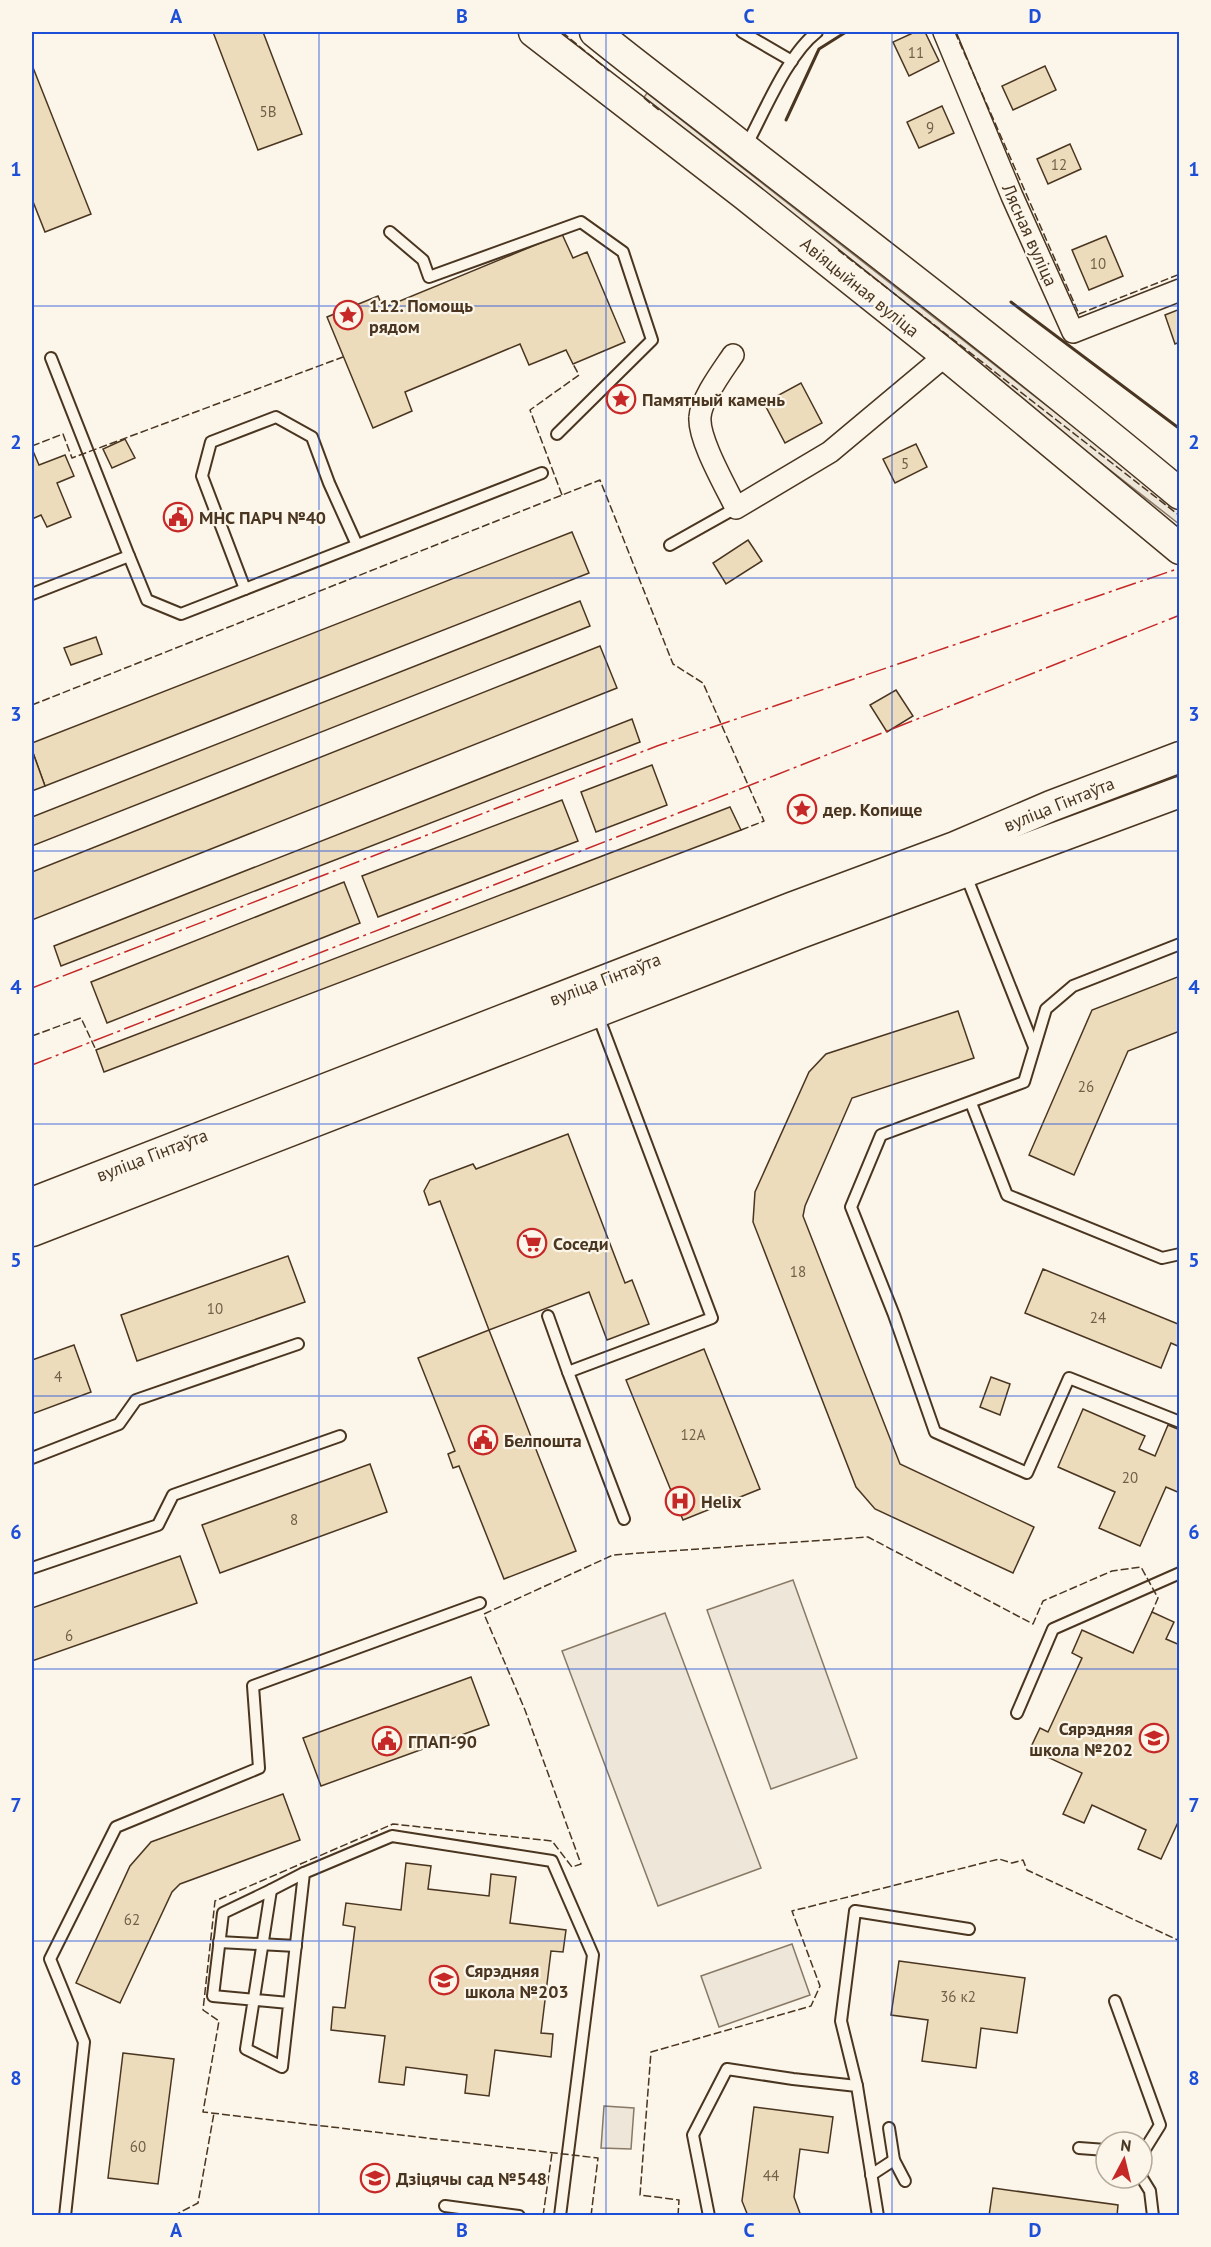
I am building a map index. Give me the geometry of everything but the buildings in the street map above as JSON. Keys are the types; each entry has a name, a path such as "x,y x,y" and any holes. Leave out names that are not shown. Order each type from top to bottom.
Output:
{"main road":[{"name":"Авіяцыйная вуліца","path":"534,32 946,355 1179,549"},
{"name":"Авіяцыйная вуліца","path":"594,32 1080,411 1179,494"},
{"path":"625,103 649,76"},
{"path":"682,146 713,160 724,161 733,160 745,148"},
{"name":"вуліца Гінтаўта","path":"960,860 1051,806 1179,757"},
{"name":"вуліца Гінтаўта","path":"32,1203 592,999 960,860 1179,792"},
{"name":"вуліца Гінтаўта","path":"32,1231 592,999"}],"street":[{"name":"Лясная вуліца","path":"944,32 1012,196 1073,332 1179,290"},
{"path":"733,355 711,389 700,417 704,439 736,508 830,453 946,355"}],"lane":[{"path":"742,32 792,61"},
{"path":"745,148 792,61 806,40 817,32"},
{"path":"390,232 423,260 429,277 581,222 623,252 652,340 557,434"},
{"path":"51,358 147,600 181,614 542,473"},
{"path":"245,589 202,476 211,442 276,417 312,437 329,483 357,545"},
{"path":"670,545 736,508"},
{"path":"32,594 129,556"},
{"path":"960,860 1034,1047"},
{"path":"1179,944 1073,986 1046,1009 1024,1082 881,1135 851,1207 894,1315 935,1432 1028,1473 1069,1378 1179,1422"},
{"path":"568,1371 712,1318 592,999"},
{"path":"971,1103 1007,1195 1162,1258 1179,1254"},
{"path":"548,1316 624,1519"},
{"path":"32,1458 119,1424 136,1400 298,1344"},
{"path":"32,1568 158,1525 173,1495 340,1436"},
{"path":"1017,1713 1053,1629 1179,1573"},
{"path":"65,2216 84,2042 51,1959 116,1827 259,1768 253,1686 480,1603"},
{"path":"289,2003 213,1996 223,1913 304,1873 392,1836 552,1861 593,1955 560,2216"},
{"path":"271,1890 246,2049 282,2067 304,1873"},
{"path":"878,2216 857,2086 842,2021 855,1911 969,1929"},
{"path":"219,1942 296,1946"},
{"path":"1115,2001 1160,2125 1154,2135"},
{"path":"709,2216 693,2135 727,2069 857,2086"},
{"path":"889,2128 894,2160 905,2181"},
{"path":"1079,2148 1094,2149"},
{"path":"871,2175 894,2160"},
{"path":"1149,2190 1153,2216"},
{"path":"445,2206 519,2216"}],"shaded area":[{"path":"647,93 1179,509 1179,524 640,103"},
{"path":"793,1580 857,1758 771,1789 707,1610"},
{"path":"665,1613 761,1868 658,1906 562,1651"},
{"path":"792,1944 810,1995 719,2027 701,1976"},
{"path":"604,2106 634,2108 631,2149 601,2148"}],"fence":[{"path":"562,32 609,71"},
{"path":"955,32 1079,314 1180,274"},
{"path":"644,98 660,111"},
{"path":"838,250 1180,516"},
{"path":"32,446 63,434 72,458 343,357"},
{"path":"562,495 530,410 579,375 573,364"},
{"path":"32,705 600,480 673,664 703,683 764,821 741,830"},
{"path":"32,1036 81,1018 96,1050"},
{"path":"591,2216 598,2158 203,2112 219,2021 203,2010 215,1901 393,1824 552,1841 572,1867 581,1864 525,1710 484,1614 613,1555 868,1537 1033,1624 1043,1601 1112,1571 1141,1567 1158,1598 1152,1612"},
{"path":"678,2216 679,2200 640,2195 651,2052 811,2006 820,1986 792,1911 999,1859 1012,1863 1023,1860 1027,1870 1180,1941"},
{"path":"173,2216 198,2203 214,2113"},
{"path":"543,2216 552,2153"}],"wall":[{"path":"786,120 819,49 846,32"},
{"path":"1011,302 1180,429"}],"power":[{"path":"32,988 657,746 1180,568"},
{"path":"32,1065 1180,615"}],"place":[{"name":"112. Помощь рядом","path":"348,315"},
{"name":"Памятный камень","path":"621,399"},
{"name":"МНС ПАРЧ №40","path":"178,517"},
{"name":"дер. Копище","path":"802,809"},
{"name":"Соседи","path":"532,1243"},
{"name":"Белпошта","path":"483,1440"},
{"name":"Helix","path":"680,1501"},
{"name":"Сярэдняя школа №202","path":"1154,1738"},
{"name":"ГПАП-90","path":"387,1741"},
{"name":"Сярэдняя школа №203","path":"444,1980"},
{"name":"Дзіцячы сад №548","path":"375,2178"}]}
